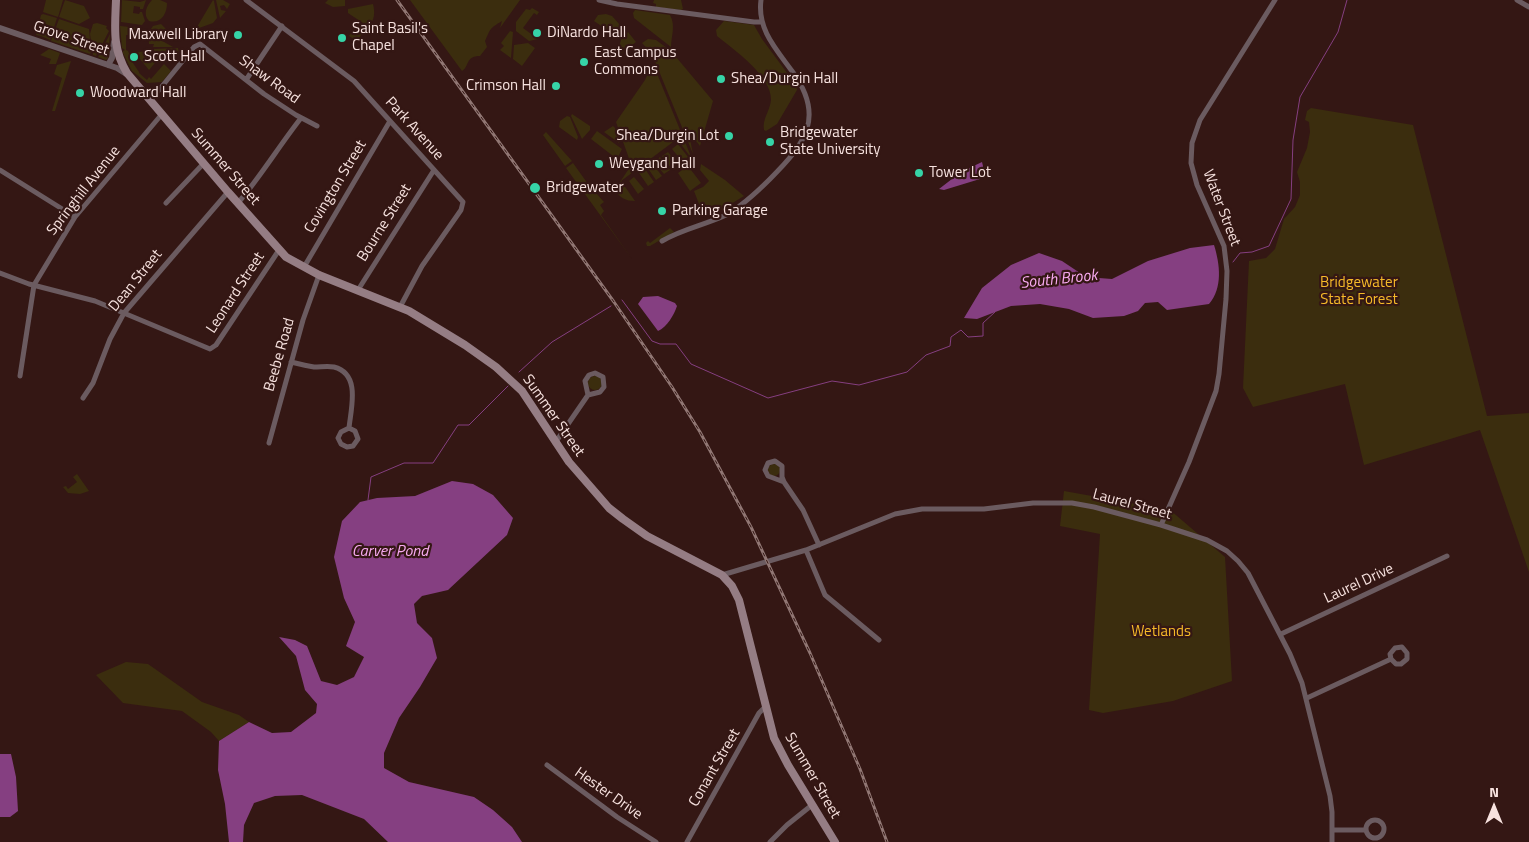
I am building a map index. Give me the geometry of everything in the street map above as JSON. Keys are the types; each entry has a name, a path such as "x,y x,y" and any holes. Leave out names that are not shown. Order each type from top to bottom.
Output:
{"main road":[{"name":"Summer Street","path":"116,0 115,37 118,55 131,78 279,250 290,260 320,275 400,307 474,351 512,381 531,402 555,443 583,480 622,519 657,541 722,575 732,586 739,600 772,732 780,751 834,842"}],"street":[{"name":"Park Avenue","path":"246,0 354,81 461,198 463,207 422,266 400,307"},
{"path":"599,0 614,4 761,22"},
{"path":"662,241 736,209 762,188 801,144 809,123 806,95 794,73 772,44 761,22 761,0"},
{"name":"Water Street","path":"1161,525 1189,462 1216,391 1220,374 1226,299 1225,252 1222,240 1197,185 1191,163 1192,143 1200,120 1275,0"},
{"path":"1517,0 1529,7"},
{"path":"246,80 282,26"},
{"name":"Grove Street","path":"0,28 108,65 120,70 131,78"},
{"name":"Summer Street","path":"108,65 113,54 115,37"},
{"name":"Shaw Road","path":"150,101 194,47 199,44 264,94 317,126"},
{"name":"Springhill Avenue","path":"20,376 34,285 75,218 162,114"},
{"path":"238,203 260,177 273,154 301,118"},
{"name":"Covington Street","path":"304,267 390,121"},
{"path":"166,203 204,164"},
{"path":"0,170 75,218"},
{"name":"Bourne Street","path":"358,290 434,170"},
{"name":"Dean Street","path":"83,398 93,384 113,332 124,313 228,192"},
{"name":"Leonard Street","path":"124,313 212,348 216,345 279,250"},
{"path":"0,273 34,285 88,299 124,313"},
{"name":"Beebe Road","path":"269,443 306,310 320,275"},
{"path":"291,362 336,368 347,375 352,386 349,428"},
{"path":"555,443 588,395 600,392 604,387 605,380 601,375 595,373 587,378 585,384 588,395"},
{"path":"784,482 766,475 765,470 768,463 775,461 781,464 784,482 803,510 819,545"},
{"name":"Laurel Street","path":"722,575 806,550 904,511 922,509 990,508 1033,503 1066,503 1094,507 1161,525 1212,543 1227,551 1248,573 1281,634 1300,675 1330,796 1332,842"},
{"path":"806,550 825,595 879,640"},
{"name":"Laurel Drive","path":"1281,634 1447,556"},
{"path":"1307,698 1391,659"},
{"name":"Conant Street","path":"687,842 759,713 765,708"},
{"name":"Hester Drive","path":"547,765 617,817 656,842"},
{"path":"770,842 787,825 812,805"},
{"path":"1332,830 1366,830"}],"green space":[{"path":"46,0 63,0 58,17 43,12"},
{"path":"65,0 84,6 90,18 79,24 59,17"},
{"path":"122,0 140,2 146,0 143,9 134,6 133,13 139,14 142,12 145,21 142,25 121,22"},
{"path":"152,0 160,0 167,3 166,11 160,20 153,22 147,19 146,13 148,5"},
{"path":"213,0 217,18 213,23 197,27"},
{"path":"216,0 223,0 230,4 227,9 224,5 220,6 221,10 226,11 220,18"},
{"path":"328,0 345,0 345,6 333,7 325,3"},
{"path":"410,0 520,0 500,28 502,21 491,29 485,41 487,47 480,56 470,59 462,71"},
{"path":"654,0 681,0 683,9 656,7 656,4 653,3"},
{"path":"373,4 373,21 357,41 349,36 357,24 361,26 363,23 348,13 348,9"},
{"path":"532,8 539,12 537,15 534,13 523,28 538,39 529,41 516,31 516,22 526,9 530,10"},
{"path":"635,10 670,15 673,27 671,47 634,18 633,13"},
{"path":"606,14 612,16 620,25 619,38 594,21 598,15"},
{"path":"41,15 57,18 50,40 36,35"},
{"path":"59,19 89,29 90,54 51,41"},
{"path":"724,21 754,25 796,85 797,90 777,124 766,131 764,126 771,100 770,91 751,64 717,36 716,30"},
{"path":"97,23 107,26 106,28 109,31 96,56 93,55 90,34 93,24"},
{"path":"161,24 166,29 165,32 175,38 175,41 151,29 153,26"},
{"path":"120,26 139,28 146,31 146,36 126,35 126,50 139,73 147,80 149,77 151,79 164,64 171,71 162,82 147,83 132,71 123,53 125,50 122,48"},
{"path":"510,31 513,32 511,58 500,50 504,46 501,43"},
{"path":"628,32 636,42 616,56 622,37"},
{"path":"148,33 173,47 153,47 154,44 149,44"},
{"path":"110,34 108,58 106,60 98,57"},
{"path":"648,39 656,40 671,51 713,101 700,146 697,142 690,139 693,154 652,54 642,43"},
{"path":"528,43 535,48 522,66 513,59 514,45"},
{"path":"178,48 179,55 168,60 160,57 149,70 135,53 145,51 146,55 155,55 154,49"},
{"path":"49,49 60,53 56,64 49,64 51,59 40,55"},
{"path":"71,61 55,111 52,111 62,78 54,74 57,65"},
{"path":"652,65 654,65 692,159 677,139 621,181 635,201 620,197 616,188 631,164 616,122 645,80"},
{"name":"Bridgewater State Forest","path":"1311,108 1413,125 1487,416 1529,413 1529,572 1480,430 1364,465 1345,384 1253,407 1243,388 1249,261 1266,258 1275,249 1284,219 1295,207 1300,195 1300,182 1297,172 1307,148 1310,132 1309,122 1305,120 1307,111"},
{"path":"572,114 590,126 590,130 582,139 571,116"},
{"path":"567,116 570,117 578,137 577,140 559,127 560,121"},
{"path":"613,126 620,141 619,143 604,132"},
{"path":"597,131 622,149 617,159 591,139"},
{"path":"546,132 572,161 565,166 543,135"},
{"path":"678,144 688,157 682,161 672,149"},
{"path":"668,152 678,164 672,169 662,156"},
{"path":"660,157 670,170 664,174 654,162"},
{"path":"573,163 604,202 600,205 604,211 601,215 632,259 566,168"},
{"path":"652,163 662,176 656,180 647,167"},
{"path":"701,164 744,196 721,210 704,217 694,191 703,187 709,181 700,170"},
{"path":"688,166 701,183 690,191 678,173"},
{"path":"645,169 654,182 648,186 639,173"},
{"path":"634,177 644,189 638,194 629,181"},
{"path":"670,228 674,232 647,246 646,243 648,241 650,243"},
{"path":"595,376 600,378 602,383 600,388 595,390 590,388 588,383 590,378"},
{"path":"774,464 780,470 774,476 768,470"},
{"path":"77,474 89,491 80,494 68,493 63,487 66,486 68,489 77,482 73,477"},
{"name":"Wetlands","path":"1064,491 1170,510 1225,557 1232,681 1173,701 1103,713 1089,710 1100,534 1060,526"},
{"path":"126,662 148,664 202,702 239,715 249,722 219,741 211,732 182,711 123,703 96,675"}],"water":[{"path":"982,162 980,179 944,190 939,189 961,172"},
{"path":"1214,245 1218,260 1219,276 1217,291 1209,304 1167,310 1158,302 1145,303 1138,311 1124,316 1093,318 1069,309 1040,304 1011,306 977,319 964,318 982,288 1011,265 1039,253 1062,261 1086,277 1112,279 1148,261 1190,248"},
{"path":"658,296 675,303 677,306 670,320 658,331 638,304 643,297"},
{"name":"Carver Pond","path":"452,481 473,484 493,495 513,518 507,535 448,590 422,596 414,604 417,623 432,638 437,658 399,718 384,753 384,768 409,782 474,797 493,810 512,827 522,842 388,842 364,819 302,795 275,796 254,803 244,825 243,842 229,842 225,804 218,770 219,741 249,722 272,733 291,732 316,713 317,704 305,690 296,656 279,637 295,640 307,646 321,681 337,685 354,677 364,657 346,646 355,622 344,598 334,557 342,521 360,502 377,498 415,496"},
{"path":"0,754 11,754 16,777 18,811 10,817 0,817"}],"waterway":[{"name":"South Brook","path":"1233,262 1240,253 1252,252 1269,246 1291,199 1293,140 1300,97 1338,32 1347,0"},
{"name":"South Brook","path":"622,300 652,341 660,344 676,344 691,364 768,398 832,381 859,385 907,372 926,355 950,346 951,337 961,330 968,337 983,336 983,323 995,312"},
{"name":"South Brook","path":"519,372 552,342 611,306"},
{"name":"South Brook","path":"368,500 371,477 404,463 433,463 458,425 469,425 508,386"}],"railway":[{"path":"397,0 614,302 700,432 751,527 810,653 860,769 887,842"}],"place":[{"name":"DiNardo Hall","path":"537,33"},
{"name":"Maxwell Library","path":"238,35"},
{"name":"Saint Basil's Chapel","path":"342,38"},
{"name":"Scott Hall","path":"134,57"},
{"name":"East Campus Commons","path":"584,62"},
{"name":"Shea/Durgin Hall","path":"721,79"},
{"name":"Crimson Hall","path":"556,86"},
{"name":"Woodward Hall","path":"80,93"},
{"name":"Shea/Durgin Lot","path":"729,136"},
{"name":"Bridgewater State University","path":"770,142"},
{"name":"Weygand Hall","path":"599,164"},
{"name":"Tower Lot","path":"919,173"},
{"name":"Bridgewater","path":"535,188"},
{"name":"Parking Garage","path":"662,211"}]}
